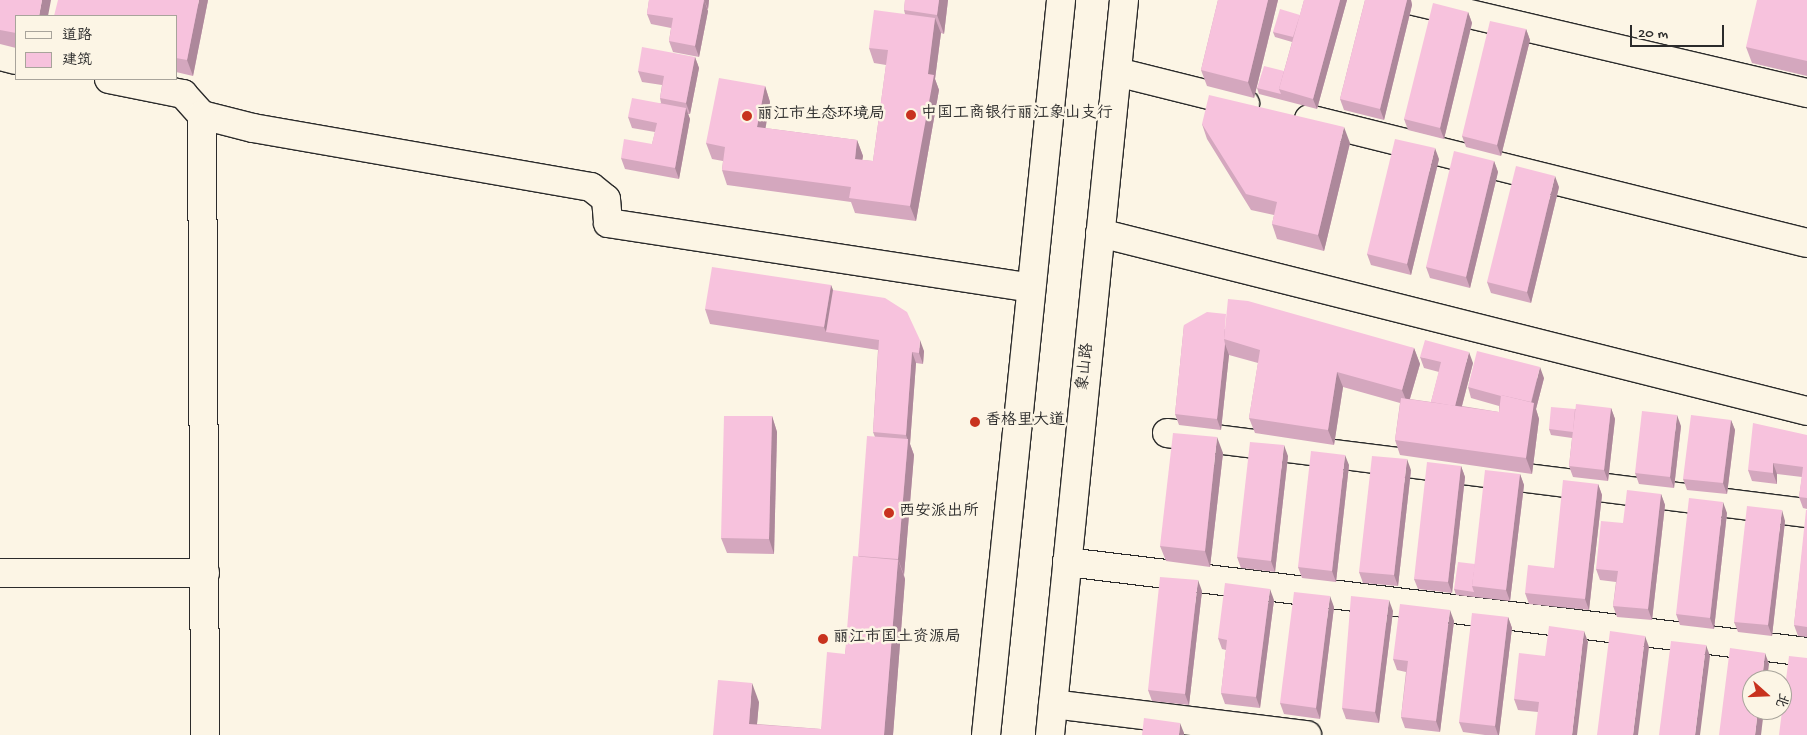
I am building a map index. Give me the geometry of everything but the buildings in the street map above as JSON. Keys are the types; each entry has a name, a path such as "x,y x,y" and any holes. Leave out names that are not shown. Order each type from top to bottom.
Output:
{"street":[{"path":"986,735 1061,0"},
{"name":"象山路","path":"1050,735 1124,0"},
{"path":"1410,0 1807,93"},
{"path":"0,56 15,60"},
{"path":"1117,72 1807,243"},
{"path":"114,80 183,94 202,115 591,187 606,200 608,223 1031,288"},
{"path":"202,115 206,735"},
{"path":"1100,233 1807,411"},
{"path":"1167,433 1807,513"},
{"path":"1067,562 1807,652"},
{"path":"0,573 204,573"},
{"path":"1053,704 1306,735"}],"place":[{"name":"中国工商银行丽江象山支行","path":"911,115"},
{"name":"丽江市生态环境局","path":"747,116"},
{"name":"香格里大道","path":"975,422"},
{"name":"西安派出所","path":"889,513"},
{"name":"丽江市国土资源局","path":"823,639"}]}
